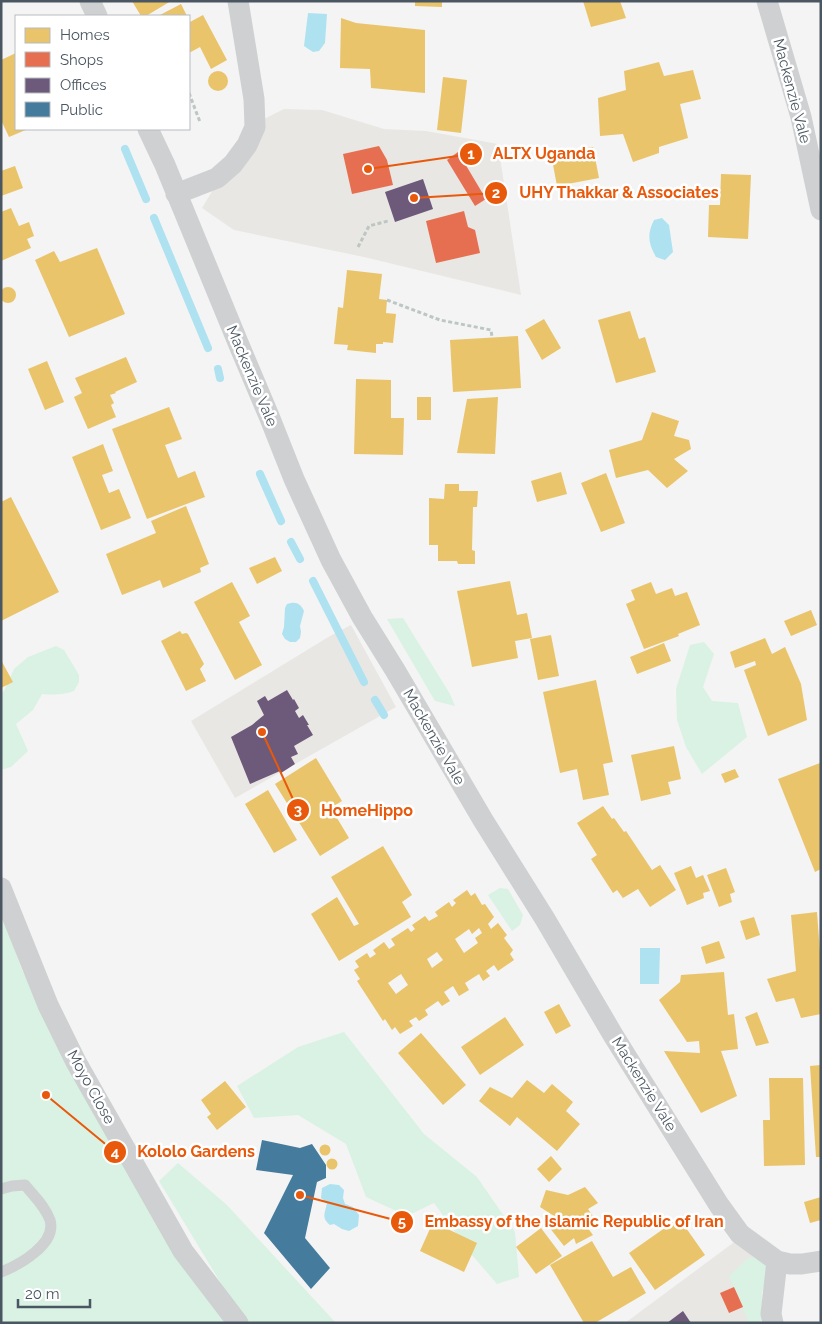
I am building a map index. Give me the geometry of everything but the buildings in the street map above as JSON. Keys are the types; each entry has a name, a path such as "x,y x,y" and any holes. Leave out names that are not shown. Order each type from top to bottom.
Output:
{"street":[{"path":"90,1 97,15"},
{"path":"176,194 217,178 233,164 247,145 255,127 254,99 238,1"},
{"name":"Mackenzie Vale","path":"766,1 801,117 821,210"},
{"name":"Mackenzie Vale","path":"148,130 165,165 294,479 340,580 362,618 395,670 483,820 545,919 613,1035 719,1205 740,1234 777,1261 790,1264 821,1261"},
{"name":"Moyo Close","path":"1,888 48,1005 76,1062 183,1251 238,1323"},
{"path":"773,1323 771,1314 777,1261"}],"lane":[{"path":"1,1189 25,1185 42,1205 50,1221 46,1242 31,1256 12,1268 1,1272"}],"path":[{"path":"190,96 200,122"},
{"path":"358,247 369,226 388,221"},
{"path":"387,300 440,320 491,330 492,337"}],"shaded area":[{"path":"284,109 322,110 384,129 426,131 498,144 521,295 364,257 234,230 202,208 214,188 264,119"},
{"path":"351,625 396,707 235,798 191,721"},
{"path":"737,1240 769,1265 762,1292 761,1323 625,1323"}],"green space":[{"path":"403,618 450,694 455,706 435,701 387,619"},
{"path":"704,642 714,654 703,687 712,701 738,703 747,737 702,774 686,747 677,720 676,689 690,645"},
{"path":"56,646 64,650 79,675 79,682 74,691 42,694 33,710 16,724 28,751 11,767 1,770 1,693 4,691 14,669 28,657"},
{"path":"500,888 508,889 523,915 520,925 512,931 488,895"},
{"path":"1,912 22,970 160,1220 231,1323 1,1323"},
{"path":"344,1032 424,1134 477,1177 515,1232 519,1277 497,1284 472,1255 434,1203 407,1216 366,1197 346,1144 298,1115 254,1118 237,1086 298,1047"},
{"path":"178,1163 227,1205 336,1323 245,1323 159,1181"},
{"path":"761,1255 769,1265 762,1292 761,1323 749,1323 729,1276 747,1259"}],"water":[{"path":"308,13 327,14 325,43 319,51 313,52 304,46"},
{"path":"662,218 669,225 673,252 665,260 656,257 649,238 654,220"},
{"path":"287,604 299,604 304,611 300,626 300,638 296,642 290,642 282,634 285,608"},
{"path":"640,948 660,948 659,984 640,984"},
{"path":"330,1184 339,1185 344,1190 343,1198 345,1204 353,1207 359,1215 358,1226 349,1231 334,1224 330,1225 325,1220 324,1215 327,1203 321,1198 322,1188"}],"waterway":[{"path":"125,149 146,199"},
{"path":"154,218 208,348"},
{"path":"218,369 220,378"},
{"path":"260,474 281,521"},
{"path":"291,542 300,559"},
{"path":"313,581 364,682"},
{"path":"375,700 384,715"}],"place":[{"name":"ALTX Uganda","path":"368,169"},
{"name":"UHY Thakkar & Associates","path":"414,198"},
{"name":"HomeHippo","path":"262,732"},
{"name":"Kololo Gardens","path":"46,1095"},
{"name":"Embassy of the Islamic Republic of Iran","path":"300,1195"}]}
